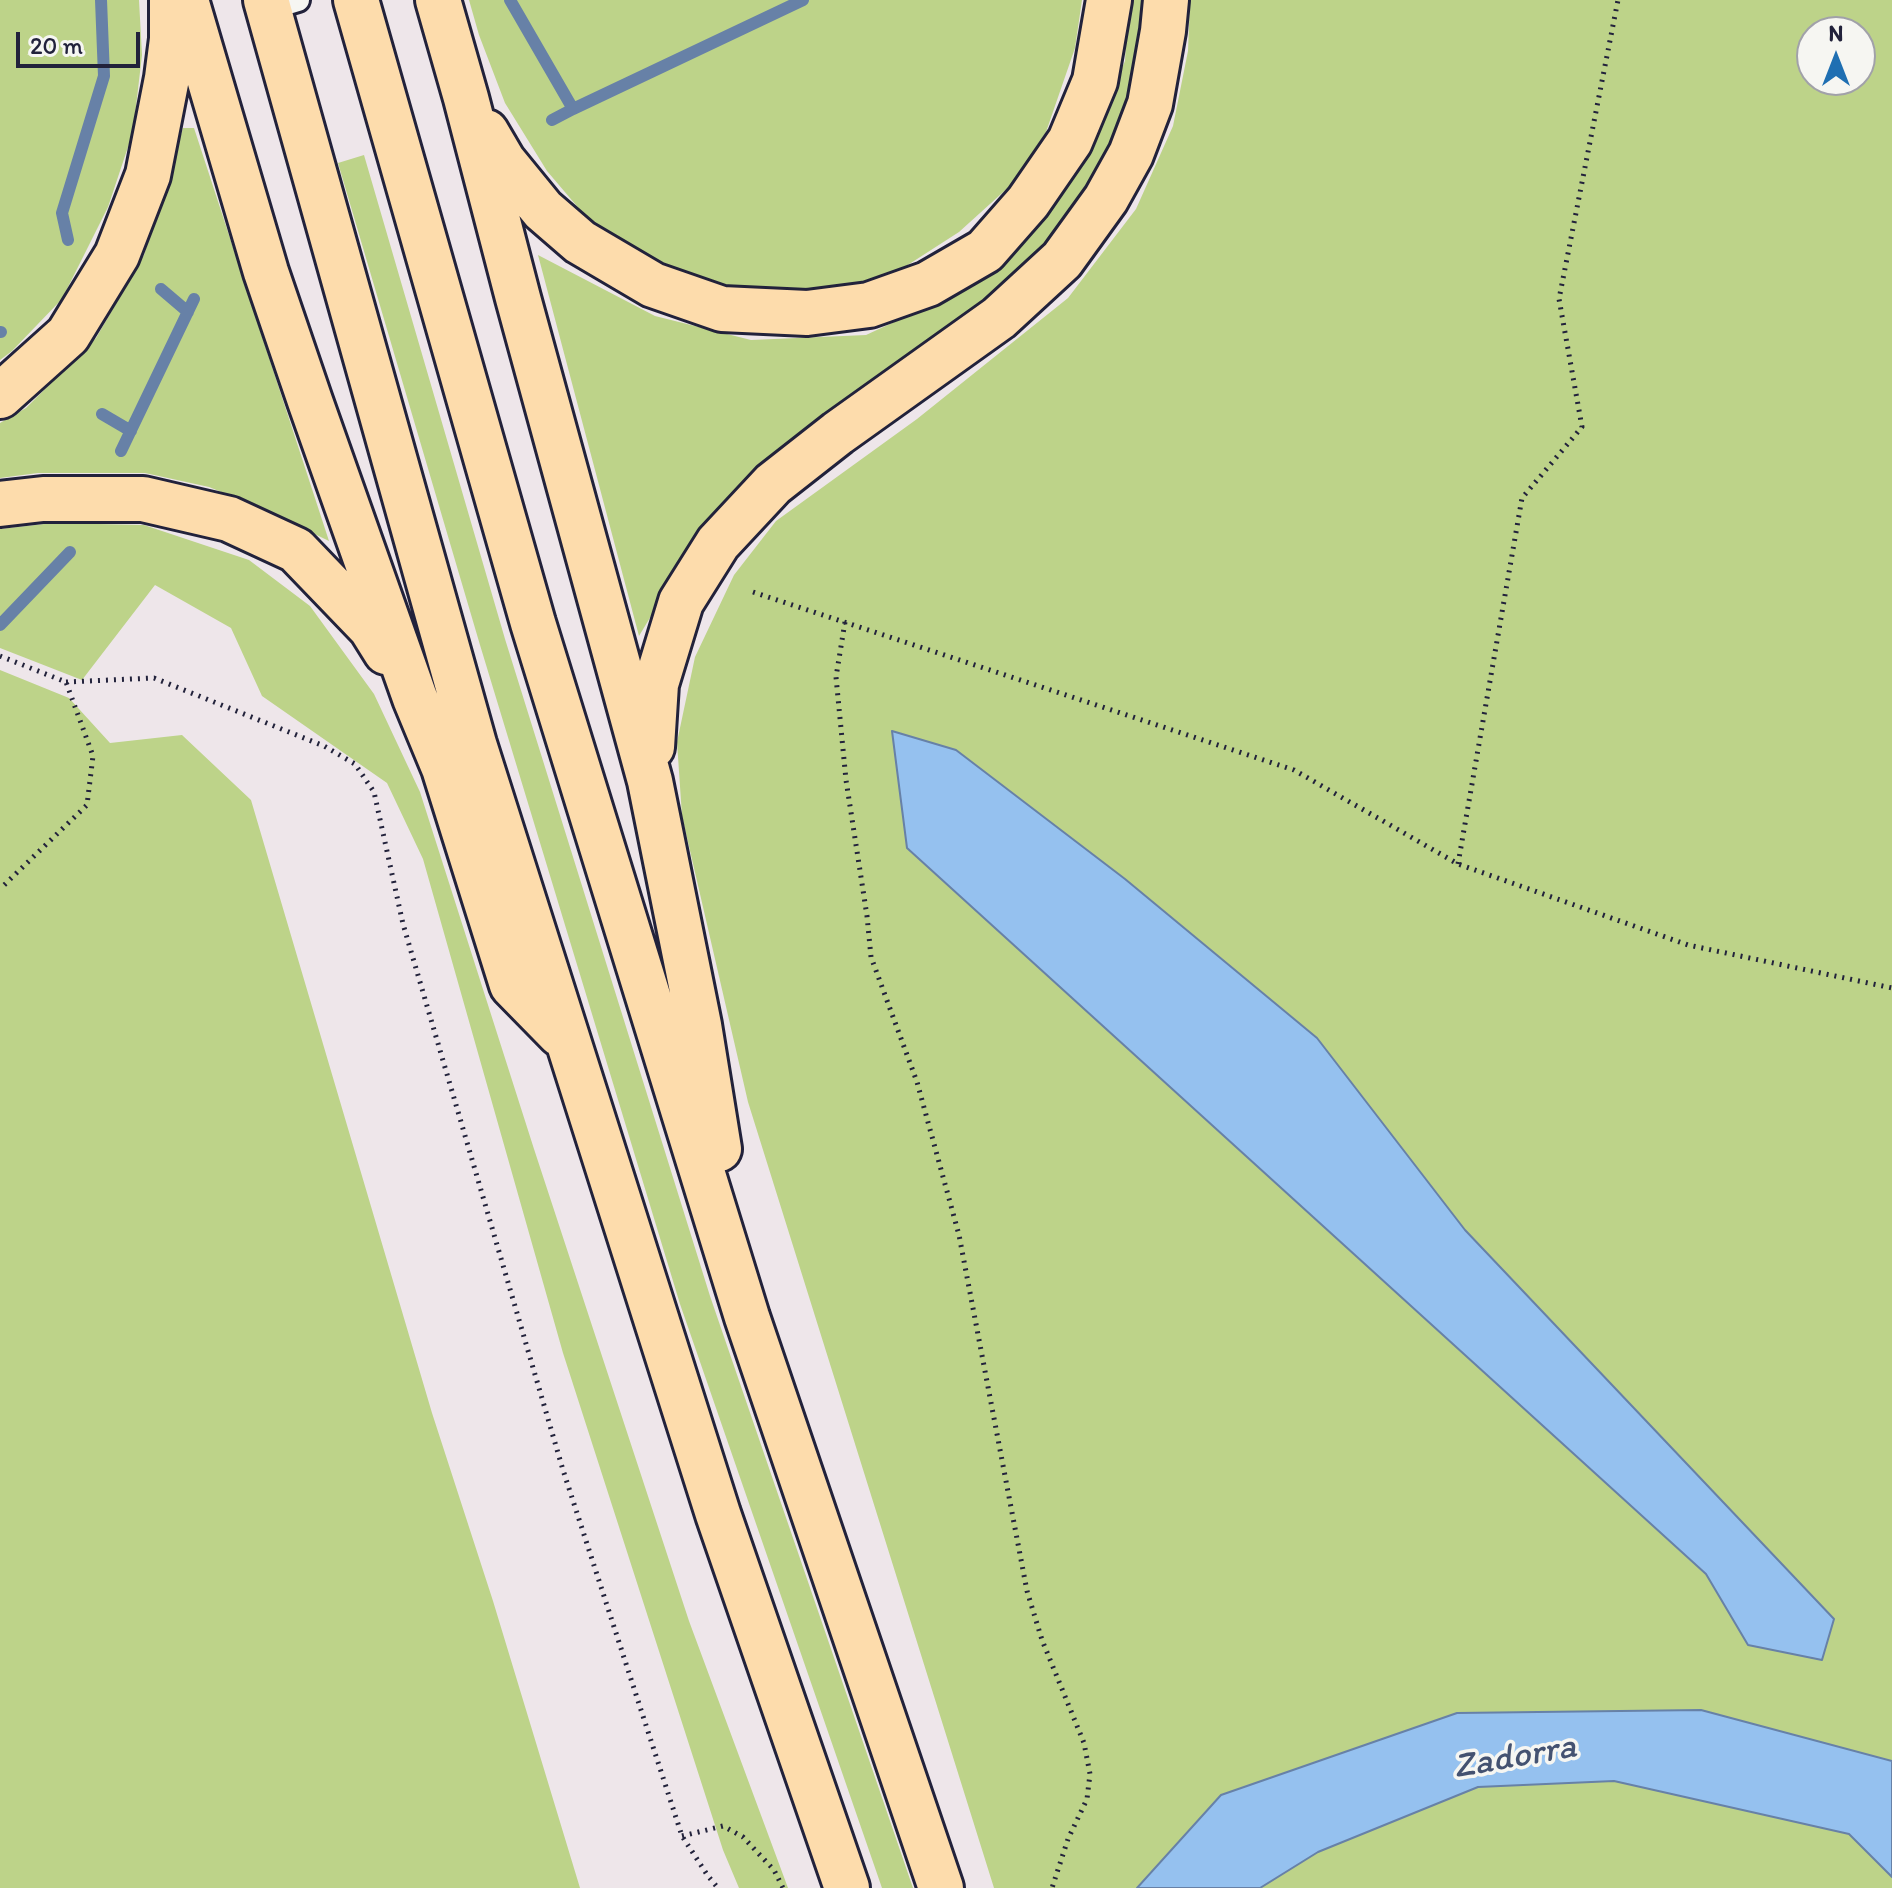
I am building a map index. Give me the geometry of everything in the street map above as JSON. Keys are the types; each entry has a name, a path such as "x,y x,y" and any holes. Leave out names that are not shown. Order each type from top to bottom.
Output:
{"highway":[{"path":"0,396 68,335 117,255 148,175 167,78 172,39 172,0"},
{"path":"186,0 271,287 415,698 444,768 512,985 567,1041"},
{"path":"356,0 533,623 747,1317 941,1888"},
{"path":"438,0 650,781 699,1025 747,1317"},
{"path":"466,98 503,161 543,210 580,242 653,285 722,309 807,313 869,305 928,284 985,251 1028,202 1070,141 1095,81 1109,0"},
{"path":"650,781 656,684 681,602 718,543 773,484 838,433 999,318 1062,260 1106,199 1131,154 1150,104 1166,0"},
{"path":"278,3 470,729 718,1514 847,1888"},
{"path":"0,504 43,499 143,499 229,519 296,550 371,628 415,698"}],"path":[{"path":"1458,864 1522,498 1582,427 1559,299 1618,0"},
{"path":"753,592 1294,770 1458,864 1688,945 1892,988"},
{"path":"845,622 836,677 846,780 871,957 917,1082 959,1235 1027,1591 1042,1640 1084,1743 1090,1774 1087,1799 1068,1839 1052,1888"},
{"path":"0,656 66,682 154,678 324,746 355,764 374,792 403,924 554,1439 682,1836 718,1888"},
{"path":"0,889 87,805 93,756 66,682"},
{"path":"682,1836 723,1826 743,1837 774,1870 783,1888"}],"green space":[{"path":"0,0 139,0 142,55 133,132 108,207 62,299 0,360"},
{"path":"469,0 1082,0 1075,48 1046,132 1011,185 959,232 886,279 797,299 717,289 646,259 587,218 547,171 505,103"},
{"path":"1128,0 1150,0 1118,150 1069,229 1018,279 892,373 786,445 705,526 639,636 538,255 655,316 751,340 866,335 968,288 1034,231 1083,160 1125,61"},
{"path":"1190,0 1892,0 1892,1888 994,1888 748,1102 682,816 677,742 695,657 734,575 776,521 917,419 1068,298 1136,209 1173,126 1188,51"},
{"path":"183,128 194,128 329,541 209,487 145,473 38,473 0,478 0,423 26,408 96,338 144,255"},
{"path":"364,155 505,639 710,1296 913,1888 882,1888 680,1304 338,163"},
{"path":"53,523 144,525 249,560 310,606 374,694 420,792 689,1621 788,1888 739,1888 723,1850 563,1353 423,859 387,783 262,696 231,628 155,585 82,680 0,648 0,529"},
{"path":"0,670 69,698 110,743 182,735 251,800 432,1413 580,1888 0,1888"}],"water":[{"path":"892,731 956,750 1125,879 1317,1038 1465,1230 1834,1619 1822,1660 1748,1645 1706,1574 907,848"},
{"name":"Zadorra","path":"1701,1710 1892,1761 1892,1877 1849,1834 1614,1781 1478,1787 1318,1852 1260,1888 1137,1888 1221,1795 1457,1713"}],"waterway":[{"path":"68,240 62,213 104,76 101,0"},
{"path":"510,0 573,109 552,120"},
{"path":"573,109 803,0"},
{"path":"161,289 188,312"},
{"path":"121,451 194,299"},
{"path":"102,414 131,431"},
{"path":"0,625 70,552"}]}
